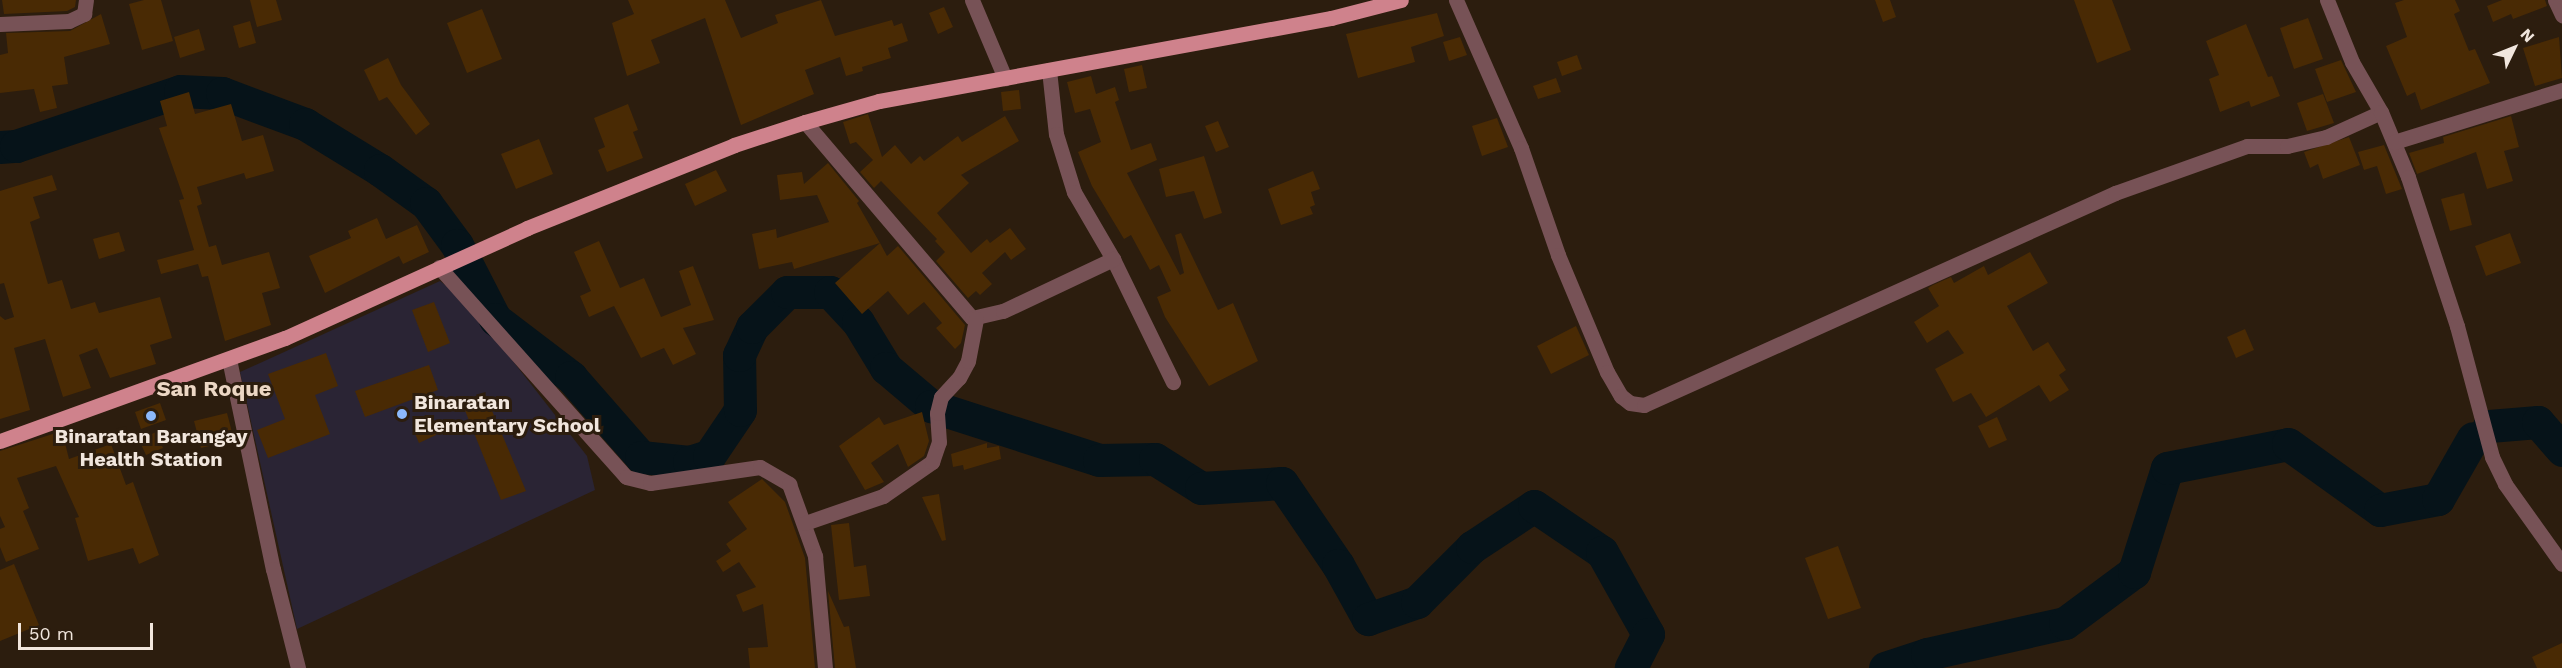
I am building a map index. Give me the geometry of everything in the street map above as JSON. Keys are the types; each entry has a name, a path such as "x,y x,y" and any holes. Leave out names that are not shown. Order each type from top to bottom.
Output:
{"main road":[{"path":"0,441 229,359 473,251 734,145 805,122 879,101 1331,18 1401,0"}],"street":[{"path":"0,24 69,21 84,14 86,0"},
{"path":"972,0 1005,78"},
{"path":"1456,0 1521,148 1558,255 1606,372 1621,396 1630,403 1644,405 2115,193 2247,147 2287,146 2326,137 2381,112"},
{"path":"2327,0 2352,62 2381,112 2394,142 2457,326 2484,437 2505,484 2562,564"},
{"path":"2555,0 2562,15"},
{"path":"1048,70 1056,134 1074,192 1113,259 1173,382"},
{"path":"2394,142 2562,90"},
{"path":"805,122 898,236 968,314 976,319"},
{"path":"976,319 1113,259"},
{"path":"439,267 626,477 650,483 760,467 789,484 805,523 815,556 825,668"},
{"path":"805,523 883,496 924,471 939,442 937,413 940,397 959,378 968,361 976,319"},
{"path":"229,359 273,570 298,668"}],"shaded area":[{"name":"Binaratan Elementary School","path":"440,281 466,301 587,456 595,490 297,629 240,372"}],"building":[{"path":"2,0 76,0 75,7 67,11 4,14"},
{"path":"144,0 161,0 173,41 142,50 129,4"},
{"path":"250,0 276,0 282,20 257,27"},
{"path":"628,0 725,0 741,38 778,23 775,15 821,0 835,36 892,20 894,26 902,23 908,41 888,48 891,58 862,67 863,71 846,76 840,57 805,70 814,94 741,125 705,18 651,40 660,63 627,76 612,23 634,14"},
{"path":"1875,0 1890,0 1896,17 1883,22"},
{"path":"2074,0 2112,0 2131,50 2097,63"},
{"path":"2404,0 2455,0 2460,11 2454,14 2469,51 2475,49 2490,83 2421,110 2415,92 2407,96 2386,46 2407,37 2395,3"},
{"path":"2502,0 2545,0 2547,6 2513,19 2511,14 2493,22 2487,6"},
{"path":"944,7 953,27 938,34 929,13"},
{"path":"482,9 502,59 467,73 447,23"},
{"path":"1437,13 1444,36 1411,47 1415,62 1358,78 1346,34"},
{"path":"101,14 110,44 64,57 68,84 52,86 57,108 40,112 34,89 0,93 0,55 8,53 6,33 70,31"},
{"path":"2308,18 2323,59 2294,69 2280,28"},
{"path":"250,21 256,43 239,48 233,26"},
{"path":"2246,24 2268,77 2272,76 2280,96 2251,107 2249,101 2220,112 2209,79 2219,75 2206,41"},
{"path":"199,29 205,50 180,58 174,37"},
{"path":"1460,37 1467,55 1449,61 1443,42"},
{"path":"2559,37 2562,78 2535,86 2523,48"},
{"path":"1577,55 1582,69 1562,76 1557,62"},
{"path":"388,58 401,85 430,124 416,135 387,97 379,101 364,70"},
{"path":"2341,60 2356,92 2327,102 2315,69"},
{"path":"1142,65 1147,88 1129,92 1124,69"},
{"path":"1091,76 1096,94 1115,87 1119,100 1115,102 1131,150 1151,143 1157,160 1127,173 1180,275 1184,273 1175,235 1181,233 1218,310 1233,303 1258,361 1209,386 1165,317 1157,297 1171,291 1159,265 1150,270 1131,235 1124,239 1092,186 1078,152 1101,142 1090,109 1075,113 1067,82"},
{"path":"1556,78 1561,92 1538,99 1533,86"},
{"path":"1019,90 1021,109 1003,111 1001,92"},
{"path":"189,92 195,114 231,104 242,141 263,135 274,171 246,179 244,173 197,187 202,204 197,206 209,247 216,245 222,265 269,252 280,288 262,293 271,325 225,341 208,276 202,277 198,264 161,274 157,260 194,250 179,200 184,199 159,128 167,126 160,101"},
{"path":"2323,94 2334,123 2307,131 2297,103"},
{"path":"628,104 638,130 633,132 643,158 607,172 598,150 605,147 594,118"},
{"path":"868,114 882,157 895,145 911,164 920,156 924,161 958,136 962,142 1005,116 1019,141 961,175 969,183 937,213 971,253 987,239 990,243 1010,228 1026,249 1011,260 1005,252 982,273 992,284 980,295 976,291 968,298 936,261 945,252 935,241 937,239 881,181 874,188 860,172 873,160 856,142 850,144 843,122"},
{"path":"2511,116 2519,147 2504,151 2513,181 2487,189 2476,152 2417,174 2409,153 2444,143 2443,137"},
{"path":"1497,118 1508,147 1482,156 1472,126"},
{"path":"1218,121 1229,147 1216,152 1205,126"},
{"path":"2349,137 2360,165 2323,179 2318,164 2310,168 2304,152"},
{"path":"539,139 553,174 516,189 501,154"},
{"path":"2384,145 2402,189 2386,194 2377,166 2364,170 2358,152"},
{"path":"1204,156 1222,213 1204,219 1194,191 1166,197 1159,169"},
{"path":"828,163 859,201 857,203 880,243 794,269 792,262 759,269 752,234 776,229 777,238 829,222 817,195 780,200 777,175 802,172 804,184"},
{"path":"716,170 727,191 695,206 685,184"},
{"path":"1313,171 1320,189 1311,192 1315,205 1310,207 1313,214 1281,225 1268,189"},
{"path":"52,175 57,190 33,197 40,218 30,222 48,284 62,280 71,309 95,302 99,313 160,297 172,338 150,345 156,364 110,378 97,348 79,355 91,388 63,397 45,339 14,348 30,410 0,419 0,316 5,320 14,317 4,283 0,284 0,191"},
{"path":"2464,193 2472,225 2450,231 2441,199"},
{"path":"377,218 386,239 417,225 429,252 403,264 399,256 325,293 309,256 351,238 348,231"},
{"path":"119,232 125,251 99,259 93,239"},
{"path":"2510,233 2521,263 2486,276 2475,246"},
{"path":"599,241 620,288 644,278 661,317 691,305 679,271 693,266 714,320 683,328 696,354 673,365 664,348 641,358 614,306 589,317 580,296 591,291 574,252"},
{"path":"880,243 887,256 898,246 965,325 961,343 955,349 936,328 942,323 924,302 908,315 888,291 862,314 835,283"},
{"path":"2030,252 2048,283 2007,306 2033,351 2048,342 2066,370 2059,375 2069,390 2050,402 2039,385 1986,417 1971,393 1953,402 1935,369 1964,353 1948,330 1927,343 1914,322 1939,306 1928,288 1951,277 1954,283 1984,266 1988,275"},
{"path":"434,302 450,343 428,352 412,310"},
{"path":"1576,326 1589,355 1551,374 1537,346"},
{"path":"2245,329 2254,350 2236,358 2227,337"},
{"path":"326,353 338,386 315,395 330,434 268,458 257,430 285,419 268,374"},
{"path":"429,365 438,390 365,417 355,391"},
{"path":"487,399 526,491 501,500 464,408"},
{"name":"Binaratan Barangay Health Station","path":"160,403 166,420 141,429 135,412"},
{"path":"922,412 929,441 924,456 908,467 898,444 871,463 884,482 865,490 839,446 879,417 884,425"},
{"path":"227,413 234,440 201,448 194,421"},
{"path":"1997,417 2007,440 1989,448 1978,426"},
{"path":"431,422 436,435 419,443 413,429"},
{"path":"62,431 69,459 111,444 126,485 133,482 159,555 139,564 133,548 88,561 75,518 79,517 56,466 17,478 29,508 23,511 39,549 6,562 0,547 0,529 5,527 0,516 0,451"},
{"path":"156,432 163,448 146,455 139,440"},
{"path":"987,443 987,448 999,446 1001,459 964,470 963,465 953,467 951,454"},
{"path":"762,479 785,502 805,558 815,668 750,668 748,648 768,647 763,604 743,612 736,595 756,587 739,562 723,572 716,561 731,551 726,544 747,529 728,502"},
{"path":"939,494 946,540 942,541 922,497"},
{"path":"849,523 854,567 866,565 870,596 839,600 831,525"},
{"path":"1838,546 1861,608 1828,619 1805,558"},
{"path":"14,564 39,625 0,641 0,570"},
{"path":"828,591 844,627 849,626 856,668 835,668"},
{"path":"2562,643 2562,668 2537,668 2532,657"}],"waterway":[{"path":"0,147 16,146 180,91 222,93 305,124 380,170 426,203 457,245 495,319 571,377 641,457 689,462 709,456 740,410 739,355 752,327 787,292 830,292 858,322 886,368 931,406 1099,460 1155,459 1201,488 1282,483 1338,565 1368,619 1417,602 1472,547 1534,506 1602,552 1648,634 1631,668"},
{"path":"2489,426 2538,422 2562,450"},
{"path":"1885,668 1927,654 2065,623 2134,572 2167,468 2288,444 2380,510 2438,499 2473,438"}],"place":[{"name":"Binaratan Elementary School","path":"402,414"},
{"name":"Binaratan Barangay Health Station","path":"151,416"}],"district":[{"name":"San Roque","path":"214,389"}]}
